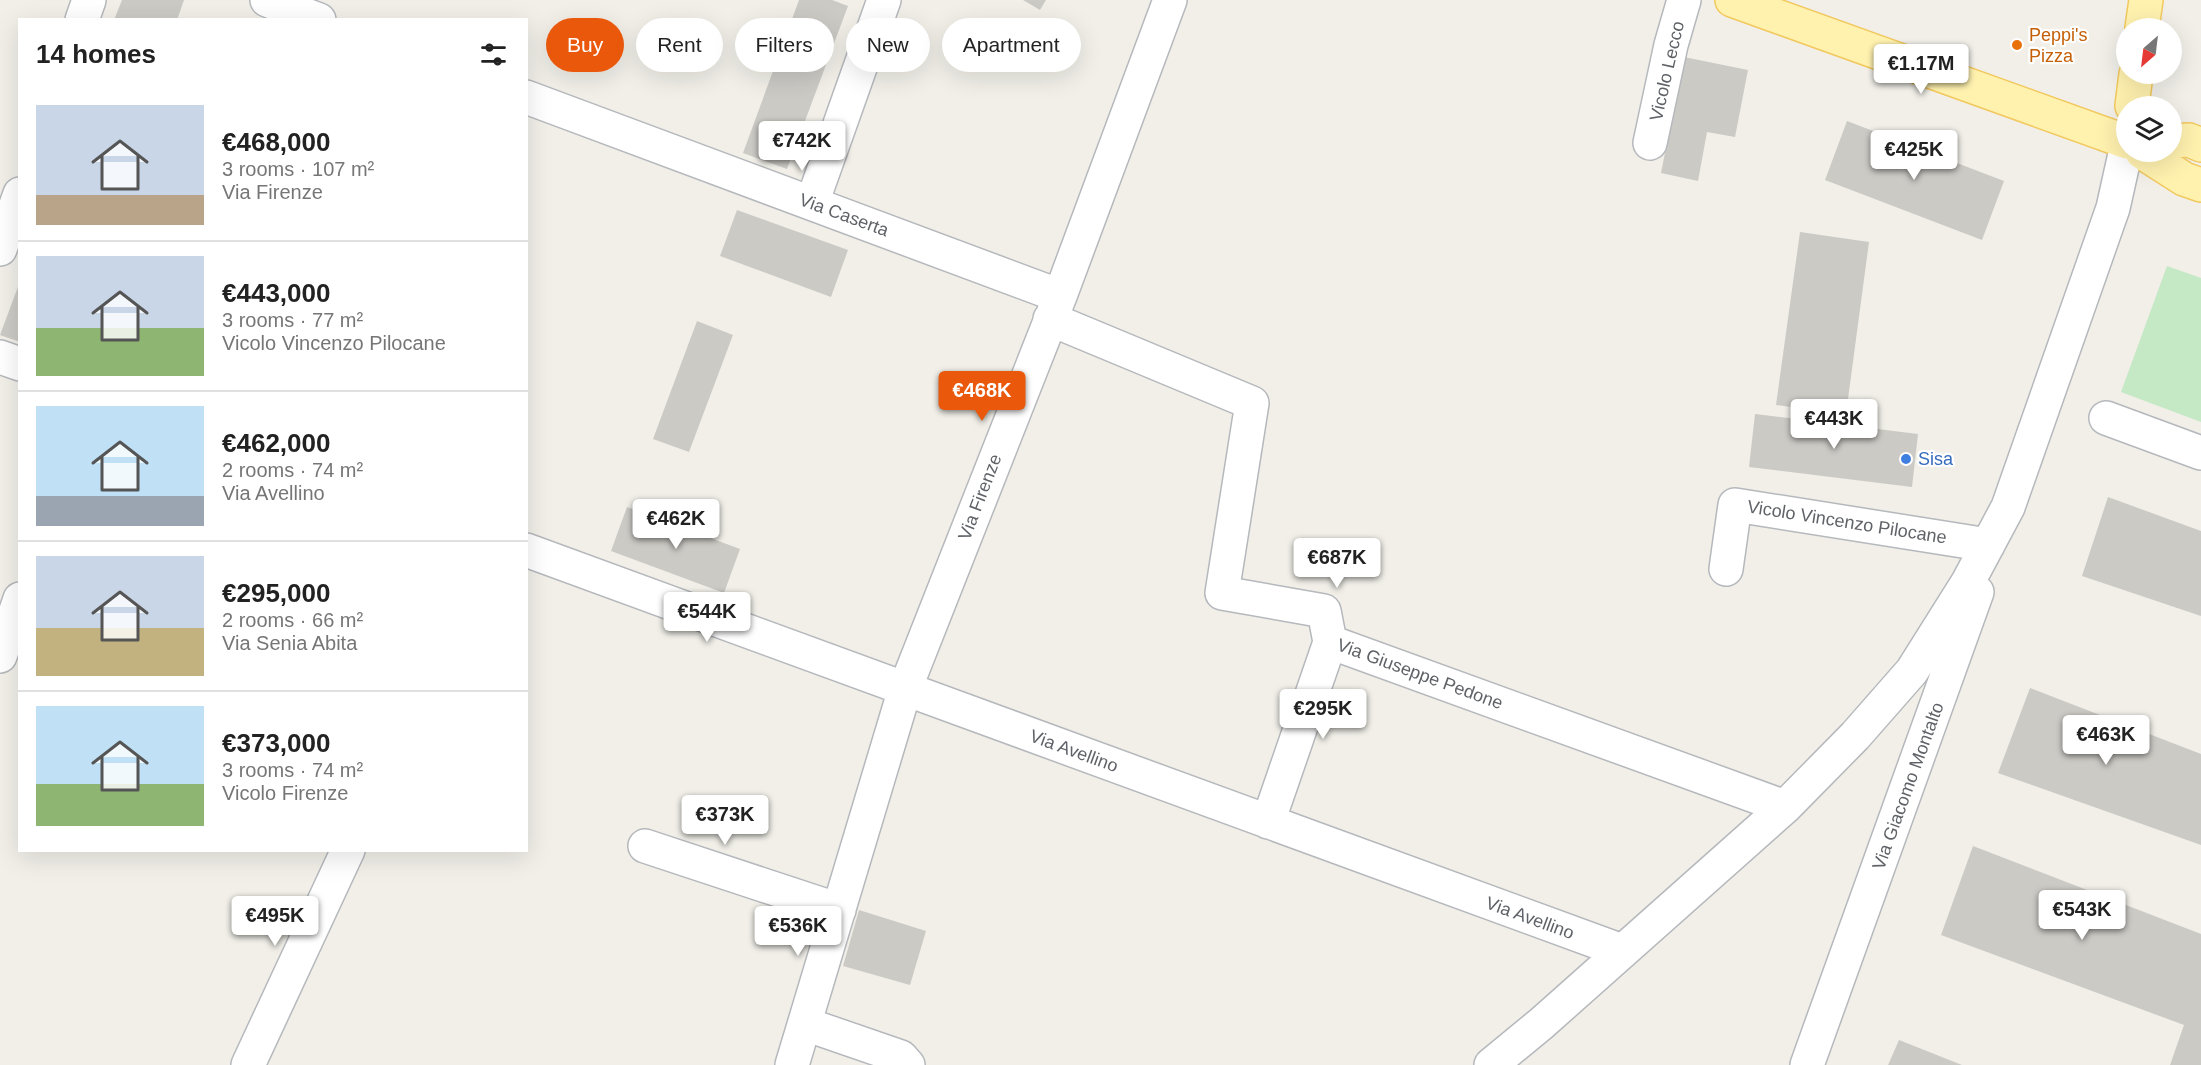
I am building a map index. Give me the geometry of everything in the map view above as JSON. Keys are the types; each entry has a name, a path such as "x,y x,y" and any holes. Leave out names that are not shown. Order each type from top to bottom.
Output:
{"main road":[{"path":"1732,0 2116,140"},
{"path":"2143,18 2145,0"},
{"path":"2182,141 2201,145"},
{"path":"2158,162 2184,179 2201,185"}],"street":[{"path":"83,18 89,0"},
{"path":"267,0 314,18"},
{"path":"812,203 884,0"},
{"name":"Via Firenze","path":"792,1065 905,689 1055,307 1170,0"},
{"name":"Vicolo Lecco","path":"1650,143 1671,45 1684,0"},
{"name":"Via Caserta","path":"528,98 812,203 1055,307"},
{"path":"1491,1065 1542,1023 1785,807 1855,736 1912,671 1968,582 2008,507 2113,208 2123,162"},
{"path":"0,249 18,200"},
{"name":"Via Giuseppe Pedone","path":"1055,307 1252,403 1222,593 1324,611 1330,642 1785,807"},
{"path":"0,357 18,363"},
{"path":"2106,418 2201,453"},
{"name":"Vicolo Vincenzo Pilocane","path":"1725,569 1735,505 1988,544"},
{"name":"Via Giacomo Montalto","path":"1807,1065 2008,507"},
{"name":"Via Avellino","path":"528,551 1622,951"},
{"path":"6,646 18,606"},
{"path":"1268,822 1330,642"},
{"path":"645,846 839,910"},
{"path":"248,1065 347,852"},
{"path":"1522,1065 1542,1023"},
{"path":"805,1024 902,1057 908,1065"}],"green space":[{"path":"2167,266 2201,278 2201,422 2121,392"}],"building":[{"path":"122,0 184,0 178,18 115,18"},
{"path":"799,0 832,0 848,6 834,43 834,18 792,18"},
{"path":"1023,0 1046,0 1040,10"},
{"path":"1684,57 1748,70 1735,137 1707,132 1698,181 1661,173"},
{"path":"773,72 823,72 787,169 743,153"},
{"path":"1847,121 2004,181 1982,240 1825,180"},
{"path":"737,210 848,250 831,297 720,256"},
{"path":"1800,232 1869,242 1846,414 1776,405"},
{"path":"18,287 18,341 0,335"},
{"path":"697,321 733,335 689,452 653,439"},
{"path":"1755,414 1918,434 1912,487 1749,467"},
{"path":"2108,497 2201,531 2201,616 2082,576"},
{"path":"627,507 740,549 724,593 611,551"},
{"path":"2030,688 2201,754 2201,845 1998,773"},
{"path":"1973,846 2201,934 2201,1065 2170,1065 2184,1025 1941,935"},
{"path":"859,910 926,931 910,985 843,966"},
{"path":"1899,1040 1962,1065 1888,1065"}],"place":[{"name":"Peppi's Pizza","path":"2017,45"},
{"name":"Sisa","path":"1906,459"}]}
